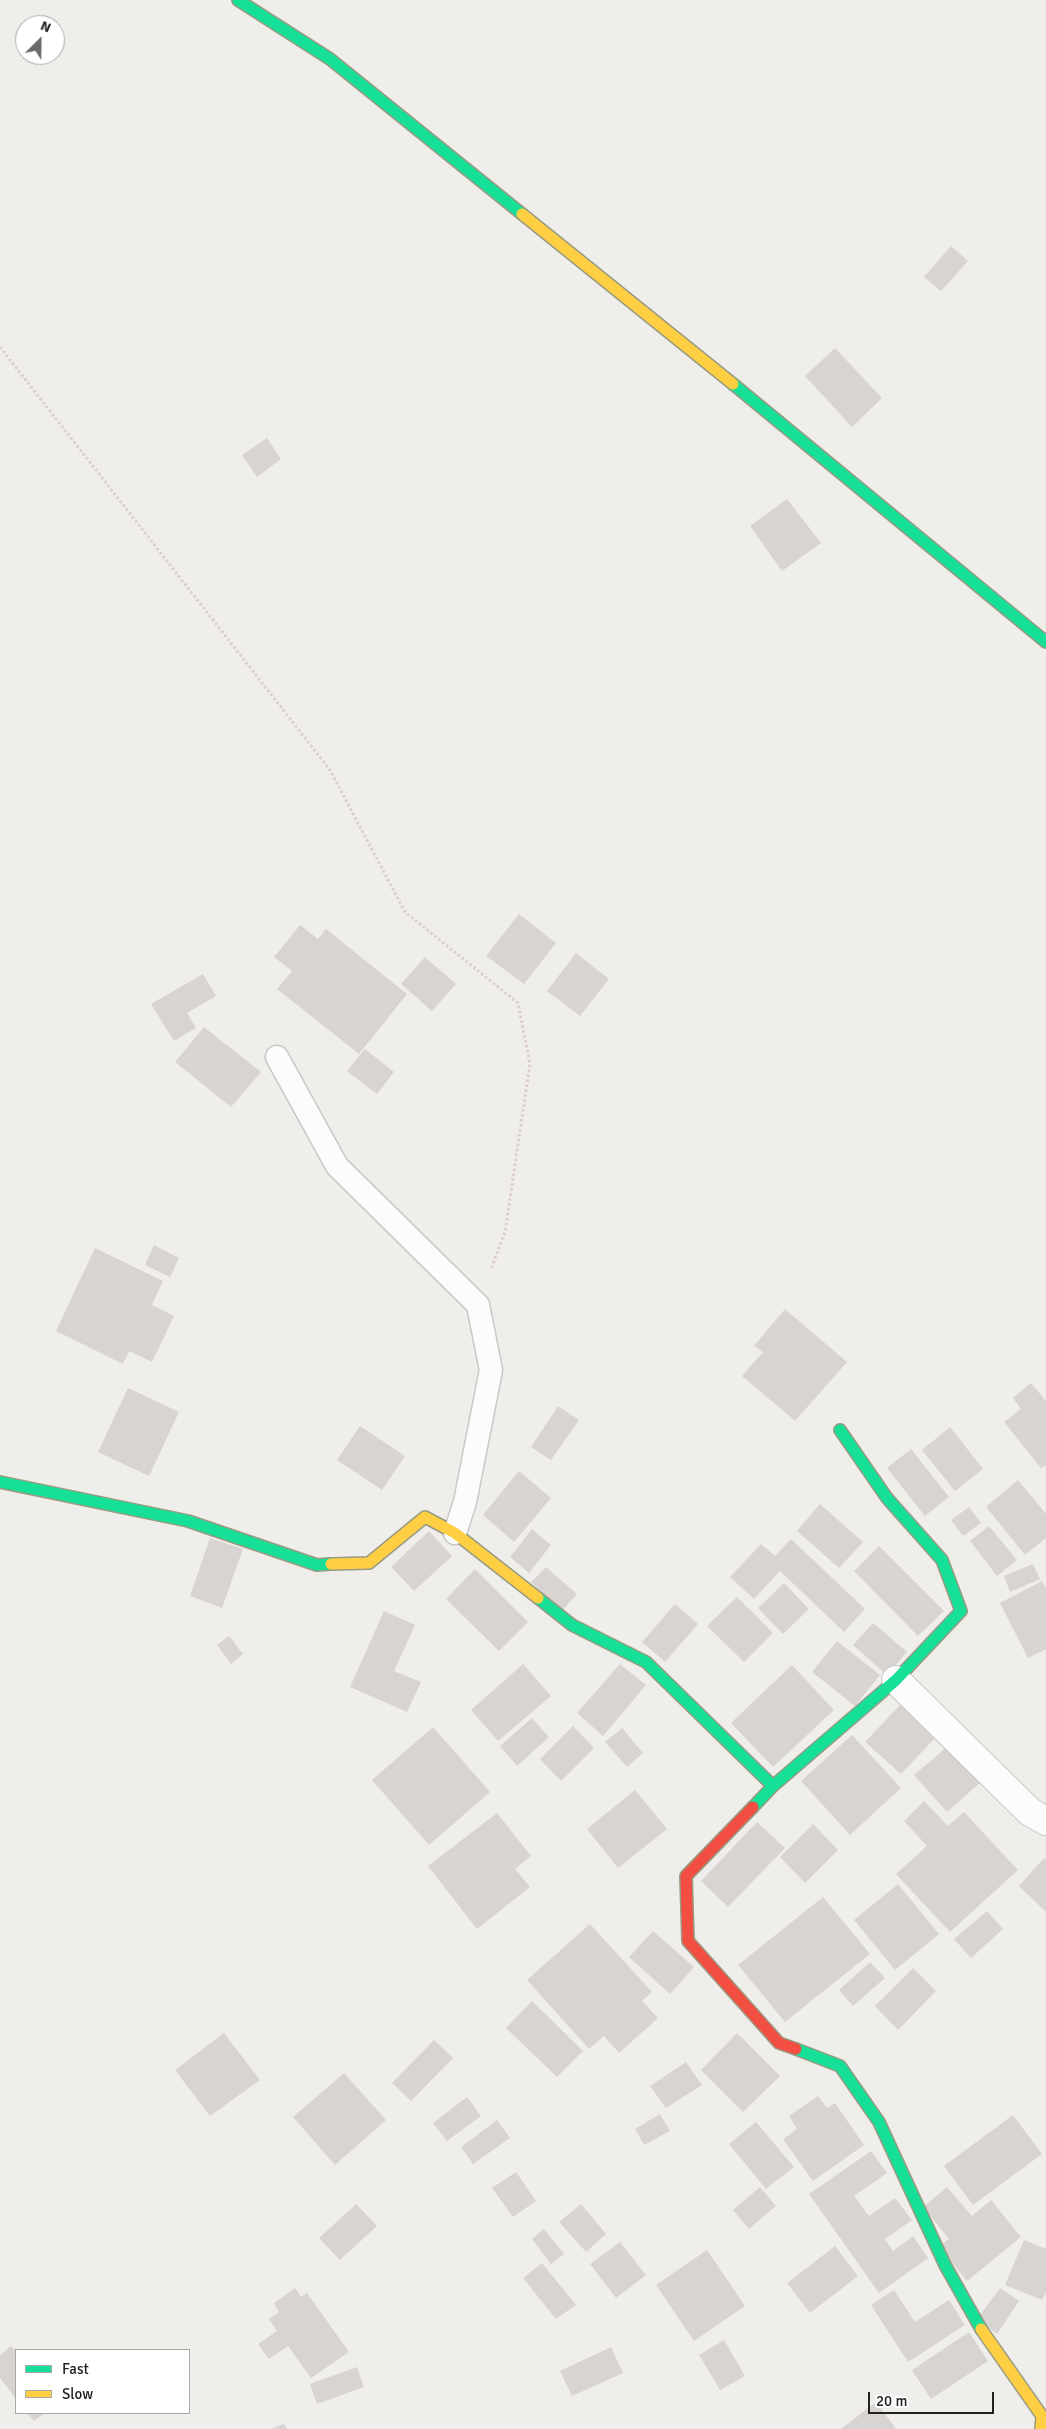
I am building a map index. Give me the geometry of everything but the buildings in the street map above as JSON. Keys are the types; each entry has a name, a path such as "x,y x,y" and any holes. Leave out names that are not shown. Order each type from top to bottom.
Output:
{"street":[{"path":"238,0 337,65 822,456 1046,642"},
{"path":"840,1430 887,1498 942,1560 961,1610 896,1680 773,1786 686,1876 688,1941 779,2044 840,2066 879,2122 945,2265 984,2334 1042,2416 1041,2429"},
{"path":"0,1482 188,1521 317,1565 369,1563 425,1517 455,1534 572,1625 646,1662 773,1786"},
{"path":"896,1680 1030,1812 1046,1821"}],"lane":[{"path":"277,1057 337,1166 478,1306 490,1370 465,1502 455,1534"}],"path":[{"path":"0,347 330,770 405,912 518,1003 530,1064 504,1232 478,1306"}],"traffic: fast":[{"path":"238,0 330,59 522,214"},
{"path":"733,384 1046,642"},
{"path":"753,1807 773,1786 896,1680 961,1611 942,1560 887,1498 840,1430"},
{"path":"0,1482 188,1521 317,1565 331,1564"},
{"path":"538,1598 572,1625 646,1662 773,1786"},
{"path":"796,2049 840,2066 879,2122 945,2265 981,2329"}],"traffic: slow":[{"path":"522,214 733,384"},
{"path":"331,1564 369,1563 425,1517 455,1533 538,1598"},
{"path":"981,2329 1042,2416 1041,2429"}],"traffic: jam":[{"path":"753,1807 686,1876 688,1941 779,2043 796,2049"}]}
